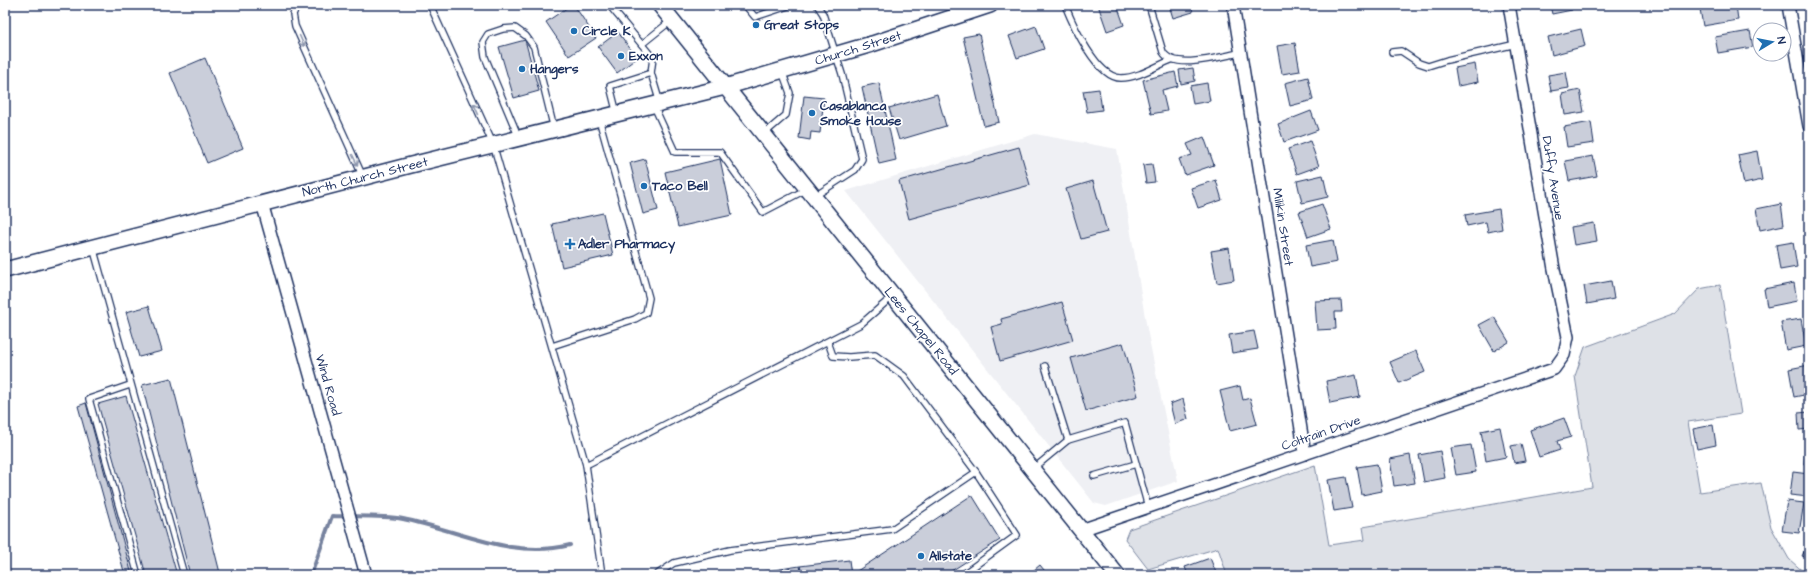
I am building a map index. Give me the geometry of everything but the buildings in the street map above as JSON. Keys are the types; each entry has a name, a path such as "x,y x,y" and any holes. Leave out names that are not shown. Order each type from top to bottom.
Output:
{"main road":[{"name":"Lees Chapel Road","path":"660,5 1117,575"},
{"name":"Church Street","path":"725,87 835,55 990,5"},
{"name":"North Church Street","path":"5,270 363,177 725,87"}],"street":[{"name":"Milikin Street","path":"1233,5 1305,454"},
{"name":"Duffy Avenue","path":"1509,5 1554,270 1568,337 1564,355"},
{"path":"1788,5 1809,126"},
{"name":"Wind Road","path":"262,203 366,575"},
{"name":"Coltrain Drive","path":"1081,530 1554,369 1564,355"}],"lane":[{"path":"298,5 293,14 295,26 363,177"},
{"path":"430,5 493,144 586,465 602,575"},
{"path":"609,5 653,58 651,73 657,104 675,152 720,152 763,212 810,193 855,170 862,159 844,81 823,14 817,5"},
{"path":"745,5 755,17 791,5"},
{"path":"1065,5 1081,40 1107,73 1114,77 1132,76 1171,60 1200,61 1240,53"},
{"path":"1149,5 1163,52 1166,57 1171,60"},
{"path":"642,44 672,20"},
{"path":"519,138 485,57 483,42 488,34 503,29 515,28 526,36 534,47 554,129"},
{"path":"1392,52 1402,51 1419,63 1428,66 1447,60 1516,44"},
{"path":"763,134 786,115 790,93 782,71"},
{"path":"617,114 610,86 651,73"},
{"path":"552,346 635,319 646,313 649,298 598,118"},
{"path":"93,247 130,385 184,575"},
{"path":"586,465 861,324 893,296"},
{"path":"828,342 833,356 849,357 875,355 904,376 976,472 1017,536 962,575"},
{"path":"1045,366 1068,440"},
{"path":"130,385 89,399 138,575"},
{"path":"1032,469 1068,440 1125,424 1148,507"},
{"path":"1094,476 1136,464"},
{"path":"656,575 674,563 730,550 892,528 976,472"}],"shaded area":[{"path":"1035,134 1117,149 1147,329 1178,481 1106,506 1094,503 846,191"},
{"path":"1720,285 1741,414 1688,422 1700,492 1761,483 1771,527 1789,559 1807,575 1227,575 1218,548 1148,569 1125,539 1129,529 1315,465 1329,545 1365,540 1363,527 1592,487 1575,376 1585,347 1675,314 1699,289"}],"waterway":[{"path":"311,575 332,516 403,519 486,542 527,549 548,549 570,545"}],"place":[{"name":"Great Stops","path":"756,25"},
{"name":"Circle K","path":"574,31"},
{"name":"Exxon","path":"621,56"},
{"name":"Hangers","path":"522,69"},
{"name":"Casablanca Smoke House","path":"812,113"},
{"name":"Taco Bell","path":"644,186"},
{"name":"Adler Pharmacy","path":"570,244"},
{"name":"Allstate","path":"921,556"}]}
